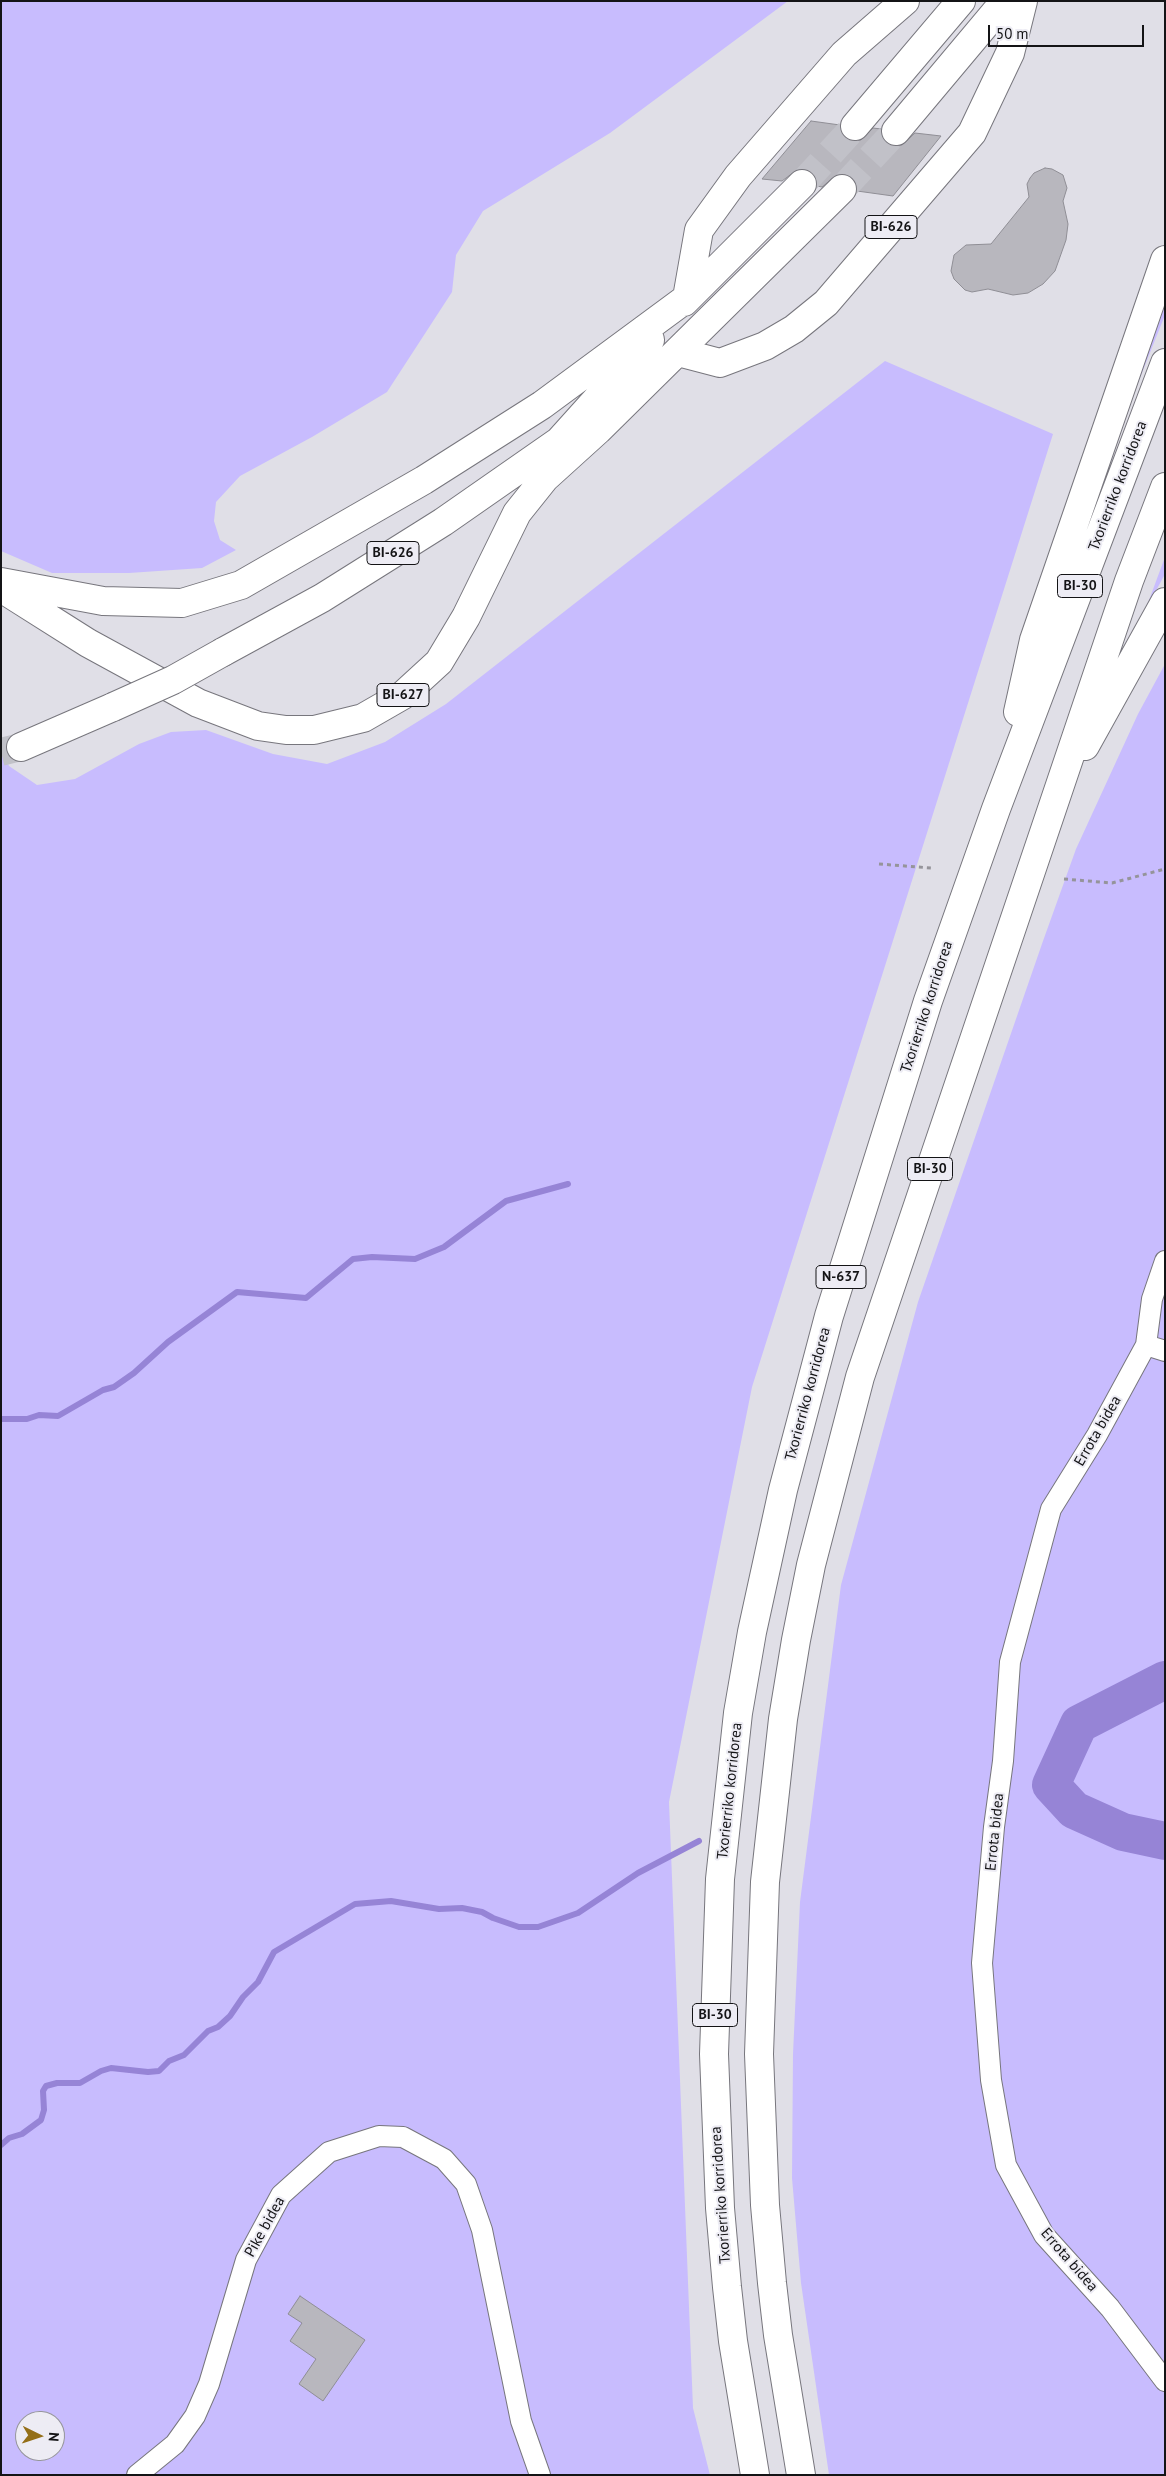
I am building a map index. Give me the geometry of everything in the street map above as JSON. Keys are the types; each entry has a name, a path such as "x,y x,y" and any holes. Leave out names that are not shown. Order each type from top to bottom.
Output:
{"highway":[{"path":"1,582 103,600 182,603 241,585 424,480 534,410 687,298 699,230 738,176 844,54 905,1"},
{"path":"855,126 961,1"},
{"path":"896,131 1005,1"},
{"name":"BI-626","path":"678,352 720,364 765,346 794,329 826,303 972,133 1010,53 1022,1"},
{"name":"BI-626","path":"556,445 687,298 802,184"},
{"name":"BI-626","path":"21,747 114,708 173,680 330,593 443,522 556,445 678,352 842,189"},
{"path":"996,808 1034,640 1165,260"},
{"name":"BI-627","path":"1,588 88,643 198,703 258,726 286,730 314,730 363,718 403,695 439,662 466,617 517,513 545,478 598,430 678,352"},
{"name":"Txorierriko korridorea","path":"755,2475 733,2341 727,2287 720,2208 714,2054 719,1898 728,1793 738,1713 767,1556 804,1404 828,1316 928,1001 996,808 1165,363"},
{"name":"BI-30","path":"801,2475 772,2283 765,2205 759,2054 765,1882 783,1719 811,1565 860,1377 1128,581 1165,487"},
{"path":"1062,777 1092,736 1165,602"}],"street":[{"name":"Errota bidea","path":"1165,1261 1152,1299 1146,1345 1097,1435 1052,1509 1010,1662 1003,1761 994,1827 982,1963 991,2080 1006,2165 1044,2234 1110,2308 1165,2381"},
{"path":"1146,1345 1165,1351"},
{"name":"Pike bidea","path":"137,2475 175,2444 195,2416 209,2384 246,2260 281,2195 329,2152 379,2136 403,2137 444,2159 466,2184 482,2230 522,2420 540,2475"}],"path":[{"path":"879,864 931,868"},
{"path":"1064,879 1112,884 1165,869"}],"shaded area":[{"path":"1,1 788,1 610,133 483,211 456,255 452,292 387,392 312,437 240,476 216,502 214,521 220,540 236,550 202,568 129,573 52,573 1,551"},
{"path":"1165,294 1165,315 1116,438"},
{"path":"885,361 1053,434 752,1387 669,1802 693,2408 710,2475 1,2475 1,746 9,766 37,785 75,779 139,744 171,732 206,730 273,754 327,764 385,742 446,704"},
{"path":"1165,557 1165,574 1145,611"},
{"path":"1165,664 1165,2475 829,2475 801,2283 792,2178 793,2054 800,1902 841,1585 918,1302 1043,941 1076,849 1138,714"}],"building":[{"path":"811,121 840,125 845,138 853,141 861,140 873,128 881,129 882,137 886,143 894,146 902,145 915,133 941,136 893,196 857,191 853,178 846,174 838,174 822,187 817,186 813,173 806,169 798,169 782,181 762,179"},
{"path":"1045,168 1052,169 1063,175 1067,188 1063,201 1068,224 1066,240 1055,271 1043,284 1028,293 1013,295 988,289 972,292 965,290 954,279 951,271 954,255 966,245 991,244 1029,197 1027,184 1030,178 1034,173"},
{"path":"300,2296 365,2340 323,2401 299,2384 316,2359 290,2341 302,2323 288,2314"}],"waterway":[{"path":"1,1419 27,1419 39,1415 58,1416 103,1390 114,1387 134,1373 168,1342 237,1292 306,1298 353,1259 372,1257 415,1259 444,1247 506,1201 568,1184"},
{"path":"1165,1680 1079,1724 1051,1785 1074,1810 1123,1832 1165,1841"},
{"path":"1,2145 9,2138 22,2134 41,2120 44,2110 43,2091 46,2086 57,2083 80,2083 101,2071 111,2068 148,2072 159,2071 169,2061 184,2055 208,2031 218,2027 230,2016 243,1997 258,1982 274,1952 355,1904 391,1901 439,1909 462,1908 482,1912 519,1927 538,1927 578,1913 638,1873 699,1841"}],"tunnel":[{"path":"802,184 855,126"},
{"path":"842,189 896,131"},
{"path":"1,752 21,747"}]}
